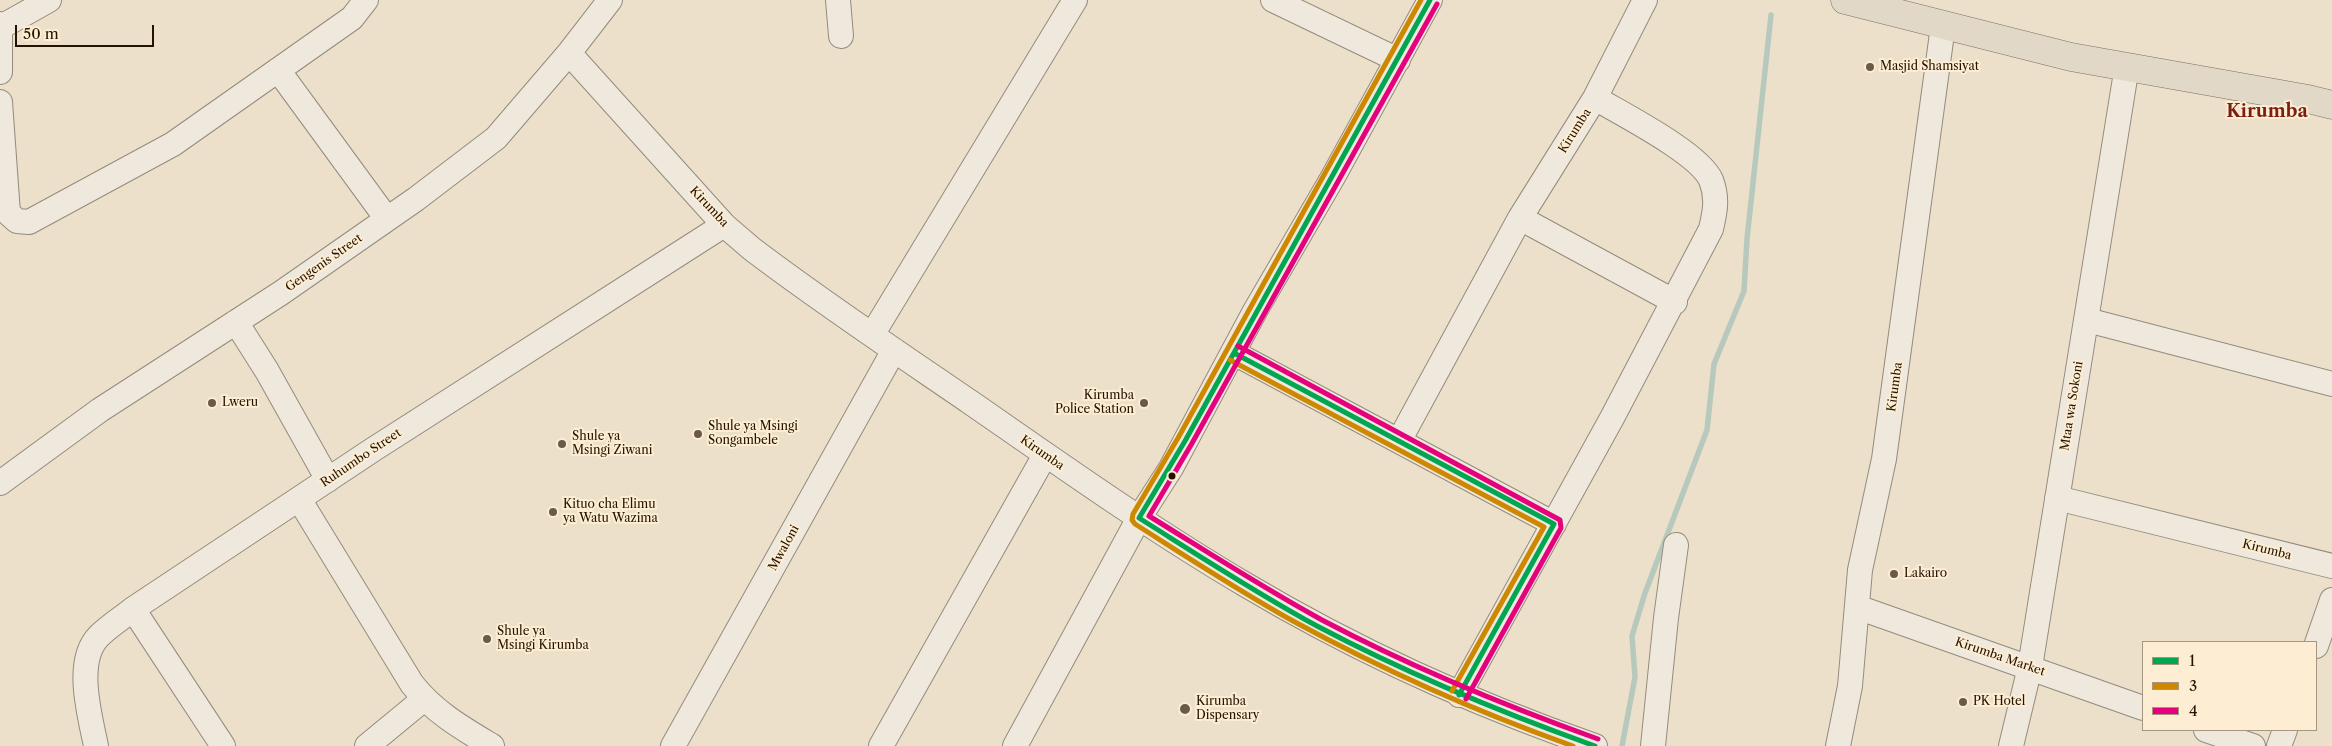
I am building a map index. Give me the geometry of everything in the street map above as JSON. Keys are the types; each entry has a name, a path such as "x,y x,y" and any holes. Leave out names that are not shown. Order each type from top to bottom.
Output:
{"main road":[{"path":"1845,0 2071,57 2308,99 2332,106"}],"street":[{"path":"0,72 1,25 49,0"},
{"path":"0,102 8,214 17,222 29,222 173,144 352,18 366,0"},
{"name":"Gengenis Street","path":"0,483 100,410 236,322 388,219 496,138 569,53 610,0"},
{"path":"838,0 840,36"},
{"path":"872,335 1075,0"},
{"path":"1273,0 1398,60"},
{"path":"1015,746 1139,518 1171,468 1255,311 1398,60 1430,0"},
{"path":"1595,98 1645,0"},
{"name":"Kirumba","path":"1838,746 1850,686 1860,570 1886,449 1943,26"},
{"name":"Kirumba","path":"569,53 724,224 780,270 1045,455 1139,518 1245,585 1316,625 1547,738 1595,746"},
{"name":"Mtaa wa Sokoni","path":"2012,746 2030,667 2127,66"},
{"path":"278,70 388,219"},
{"name":"Kirumba","path":"1399,441 1520,218 1595,98 1690,157 1710,179 1717,204 1711,230 1675,302 1459,695"},
{"path":"1520,218 1675,302"},
{"name":"Ruhumbo Street","path":"96,746 85,682 87,655 98,637 133,609 299,499 724,224"},
{"path":"2087,320 2332,384"},
{"path":"236,322 267,371 328,480"},
{"name":"Mwaloni","path":"673,746 894,350"},
{"path":"1234,353 1554,524"},
{"path":"881,746 1045,455"},
{"name":"Kirumba","path":"2057,498 2332,566"},
{"path":"299,499 402,671 424,699 444,717 492,746"},
{"path":"1653,746 1666,618 1676,545"},
{"path":"2317,643 2332,600"},
{"name":"Kirumba Market","path":"1856,607 2142,708"},
{"path":"133,609 223,746"},
{"path":"367,746 424,699"},
{"path":"2209,731 2253,746"},
{"path":"2279,746 2285,731"}],"waterway":[{"path":"1622,746 1635,677 1632,636 1645,593 1707,430 1714,364 1744,291 1747,239 1771,15"}],"transit line":[{"name":"3","path":"1421,0 1178,438 1133,514 1132,520 1135,524 1233,586 1327,639 1431,689 1501,719 1573,746"},
{"name":"1","path":"1430,0 1185,441 1139,518 1227,574 1317,626 1385,660 1454,691 1524,720 1595,746"},
{"name":"4","path":"1437,4 1191,445 1149,516 1278,595 1389,654 1527,713 1598,739"},
{"name":"4","path":"1238,346 1560,520 1561,528 1466,699"},
{"name":"1","path":"1234,353 1554,524 1459,695"},
{"name":"3","path":"1230,360 1544,527 1452,691"}],"place":[{"name":"Masjid Shamsiyat","path":"1870,67"},
{"name":"Lweru","path":"212,403"},
{"name":"Kirumba Police Station","path":"1144,403"},
{"name":"Shule ya Msingi Songambele","path":"698,434"},
{"name":"Shule ya Msingi Ziwani","path":"562,444"},
{"name":"Kituo cha Elimu ya Watu Wazima","path":"553,512"},
{"name":"Lakairo","path":"1894,574"},
{"name":"Shule ya Msingi Kirumba","path":"487,639"},
{"name":"PK Hotel","path":"1963,702"},
{"name":"Kirumba Dispensary","path":"1185,709"}],"district":[{"name":"Kirumba","path":"2267,112"}]}
